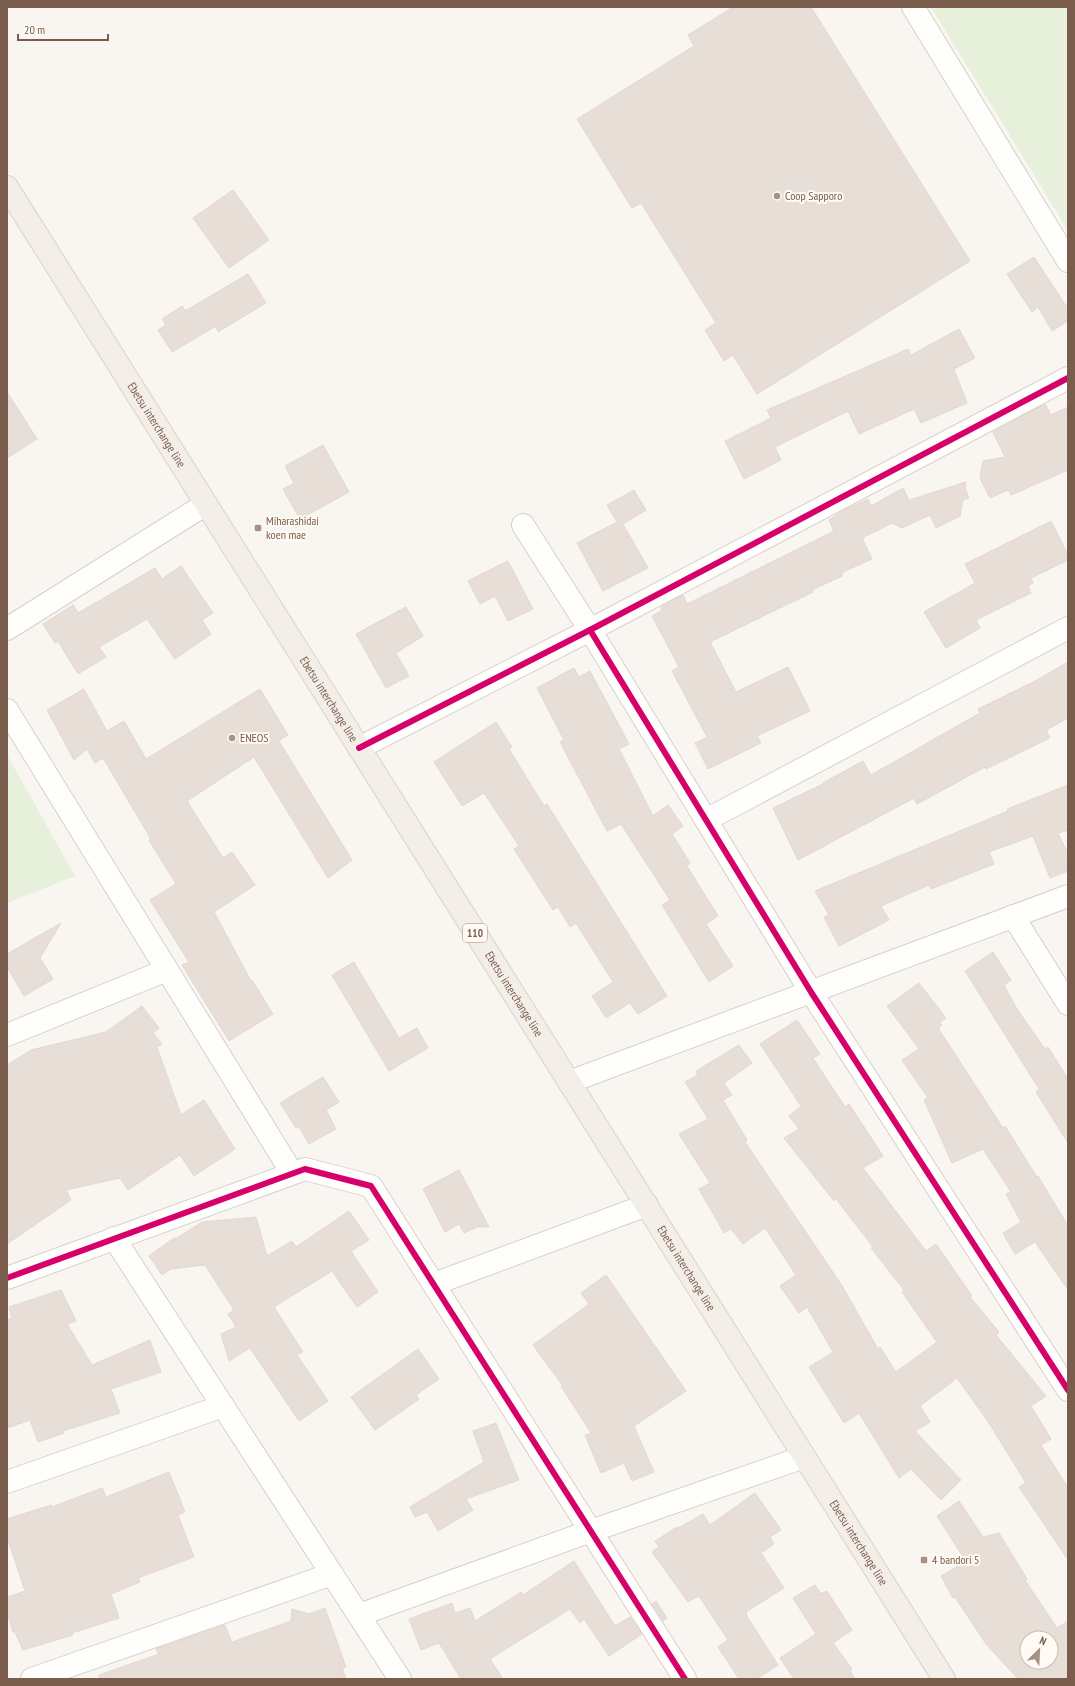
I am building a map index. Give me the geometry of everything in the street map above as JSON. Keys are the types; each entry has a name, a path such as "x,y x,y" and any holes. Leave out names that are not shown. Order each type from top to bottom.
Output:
{"main road":[{"name":"Ebetsu interchange line","path":"7,187 944,1679"}],"street":[{"path":"913,7 1068,261"},
{"path":"359,748 590,630 1068,378"},
{"path":"7,629 206,504"},
{"path":"523,525 590,630 811,992 1068,1390"},
{"path":"706,820 1068,628"},
{"path":"7,710 292,1173"},
{"path":"569,1082 1068,896"},
{"path":"1013,916 1068,1004"},
{"path":"7,1035 167,970"},
{"path":"7,1278 305,1169 371,1186 685,1679"},
{"path":"434,1284 647,1205"},
{"path":"114,1238 400,1679"},
{"path":"7,1482 223,1406"},
{"path":"359,1615 591,1531 804,1457"},
{"path":"32,1679 332,1574"}],"green space":[{"path":"931,7 1068,7 1068,230"},
{"path":"7,755 75,876 7,903"}],"building":[{"name":"Coop Sapporo","path":"733,7 811,7 970,261 757,394 733,355 724,361 705,330 716,323 641,203 632,208 577,119 694,46 688,35"},
{"path":"233,190 269,240 229,268 193,218"},
{"path":"1034,257 1068,309 1068,321 1052,331 1038,307 1032,312 1007,274"},
{"path":"248,274 266,303 218,332 216,326 172,352 158,330 166,325 162,319 182,306 185,311"},
{"path":"959,329 975,358 954,369 967,403 921,423 914,409 859,434 848,411 775,447 781,460 744,479 725,441 771,418 767,410 908,349 911,355"},
{"path":"7,392 37,439 7,458"},
{"path":"1045,404 1051,415 1068,407 1068,470 1011,495 1008,490 990,498 980,478 983,461 1005,457 993,432"},
{"path":"323,445 349,492 300,519 283,489 294,483 285,466"},
{"path":"966,482 965,488 969,498 963,500 960,516 936,528 930,515 902,528 892,523 862,538 872,559 843,572 842,576 812,590 813,592 710,642 736,692 788,667 810,711 757,736 761,743 708,769 695,743 707,737 672,671 679,667 652,616 662,610 661,607 683,595 687,604 834,531 829,520 844,510 868,499 871,506 903,488 909,500"},
{"path":"634,490 646,510 623,524 648,568 603,591 577,543 617,522 607,505"},
{"path":"1051,521 1068,555 1068,560 1031,578 1033,583 1028,586 1031,593 976,620 980,628 946,648 924,612 975,583 965,564"},
{"path":"508,561 533,609 508,621 495,596 480,604 468,581"},
{"path":"181,566 213,613 202,620 211,634 175,659 147,619 99,647 106,657 78,674 58,641 55,643 43,624 73,605 78,613 155,568 162,579"},
{"path":"406,607 423,636 396,653 409,676 386,688 356,634"},
{"path":"1068,662 1068,718 1046,730 1050,738 986,769 985,767 917,804 914,798 798,860 773,808 823,784 863,761 871,775 980,713 978,709 1035,681"},
{"path":"574,668 579,677 590,671 629,744 619,749 653,816 668,805 683,826 672,834 690,863 687,866 718,916 706,924 733,966 709,982 662,905 670,900 621,824 607,831 560,742 564,740 537,688"},
{"path":"84,689 107,731 124,721 146,759 260,689 288,735 279,741 352,860 328,878 254,757 187,801 223,858 232,852 255,885 214,912 251,981 252,980 273,1014 229,1041 182,965 189,962 150,900 176,884 149,840 151,839 103,758 95,763 87,749 74,760 47,710"},
{"path":"496,722 512,747 509,749 544,806 547,804 667,996 638,1014 630,1003 606,1018 592,996 613,982 576,923 570,927 558,907 553,910 514,849 519,846 484,793 462,806 434,762"},
{"path":"1068,785 1068,830 1058,833 1068,854 1068,871 1050,878 1033,836 989,852 994,864 931,889 929,885 881,906 889,920 839,946 824,917 829,915 815,891 1008,811 1007,809"},
{"path":"61,923 40,958 53,979 24,996 7,967 7,954"},
{"path":"993,952 1011,980 1004,985 1017,1009 1045,1049 1048,1047 1068,1079 1068,1143 1036,1092 1039,1089 965,971"},
{"path":"354,962 399,1038 417,1028 428,1048 389,1071 332,975"},
{"path":"919,983 946,1018 940,1022 942,1025 938,1028 1003,1128 1005,1126 1037,1177 1038,1176 1068,1226 1068,1290 1035,1242 1015,1254 1003,1233 1021,1222 1006,1194 1011,1192 983,1149 952,1163 924,1100 928,1098 902,1060 919,1049 887,1006"},
{"path":"142,1006 159,1028 153,1033 162,1044 157,1047 181,1115 204,1100 235,1149 194,1176 180,1155 128,1190 120,1178 66,1190 71,1200 7,1244 7,1065 31,1050 106,1032"},
{"path":"797,1020 820,1054 813,1058 845,1107 849,1104 883,1156 863,1168 926,1251 936,1244 972,1296 970,1297 999,1332 996,1335 1046,1396 1031,1406 1051,1439 1041,1445 1068,1488 1068,1560 1019,1487 1026,1483 989,1423 957,1378 920,1406 930,1422 915,1431 961,1480 941,1500 911,1469 899,1478 859,1413 844,1423 809,1367 833,1352 807,1307 799,1313 780,1286 796,1275 765,1228 743,1244 731,1229 724,1233 699,1189 710,1183 679,1134 708,1119 685,1082 698,1075 696,1071 739,1045 752,1063 724,1083 732,1095 723,1100 747,1140 745,1142 841,1284 878,1349 880,1347 896,1372 937,1342 902,1292 904,1290 871,1248 873,1247 836,1199 834,1201 784,1138 799,1129 789,1116 801,1106 760,1044"},
{"path":"323,1077 339,1102 326,1110 336,1129 309,1144 299,1127 296,1128 280,1103"},
{"path":"459,1170 489,1227 477,1227 464,1233 459,1224 445,1232 423,1189"},
{"path":"349,1211 369,1240 351,1251 378,1292 357,1307 332,1271 274,1307 303,1352 297,1355 328,1401 299,1421 250,1348 229,1361 221,1334 236,1327 228,1314 234,1310 205,1265 171,1269 162,1275 149,1256 174,1238 177,1238 202,1222 256,1217 267,1256 292,1241 296,1247"},
{"path":"606,1275 686,1391 634,1426 654,1472 632,1481 624,1463 601,1473 585,1435 591,1433 561,1386 563,1386 533,1345 589,1304 581,1293"},
{"path":"61,1290 76,1321 67,1324 92,1365 150,1340 161,1372 111,1389 120,1413 63,1431 64,1433 38,1442 30,1420 7,1428 7,1320 12,1318 9,1307"},
{"path":"418,1349 439,1379 416,1395 419,1399 375,1430 351,1397"},
{"path":"496,1423 519,1480 466,1499 473,1510 438,1531 427,1512 415,1517 410,1507 484,1462 473,1431"},
{"path":"169,1472 185,1512 178,1515 194,1557 138,1578 140,1582 111,1594 119,1618 72,1633 73,1635 23,1650 15,1632 13,1632 7,1613 7,1597 25,1591 7,1537 7,1519 51,1505 52,1507 102,1488 106,1497"},
{"path":"755,1493 781,1530 770,1537 774,1544 761,1553 784,1588 746,1612 746,1615 778,1665 757,1679 739,1679 718,1647 728,1640 699,1596 688,1602 652,1552 659,1547 655,1541 677,1527 678,1528 703,1514 710,1525"},
{"path":"959,1501 983,1537 999,1533 1027,1579 1025,1580 1057,1628 1068,1621 1068,1679 1018,1679 986,1644 955,1597 953,1598 941,1576 957,1567 954,1564 963,1557 937,1516"},
{"path":"574,1561 615,1626 630,1617 642,1634 609,1656 584,1619 580,1623 570,1609 490,1659 503,1679 461,1679 439,1643 421,1650 409,1619 452,1603 455,1613 470,1608 475,1621 521,1592 523,1595"},
{"path":"815,1585 821,1594 827,1591 852,1630 833,1643 852,1669 850,1671 855,1679 794,1679 780,1658 816,1634 793,1598"},
{"path":"656,1601 667,1618 663,1621 652,1604"},
{"path":"325,1608 346,1667 342,1668 346,1679 99,1679 99,1675 159,1654 156,1649 225,1625 232,1642 291,1621 292,1609 309,1614"}],"cycle path":[{"path":"359,748 590,630 1068,378"},
{"path":"590,630 811,992 1068,1390"},
{"path":"7,1278 305,1169 371,1186 685,1679"}],"place":[{"name":"Coop Sapporo","path":"777,196"},
{"name":"Miharashidai koen mae","path":"258,528"},
{"name":"ENEOS","path":"232,738"},
{"name":"4 bandori 5","path":"924,1560"}]}
